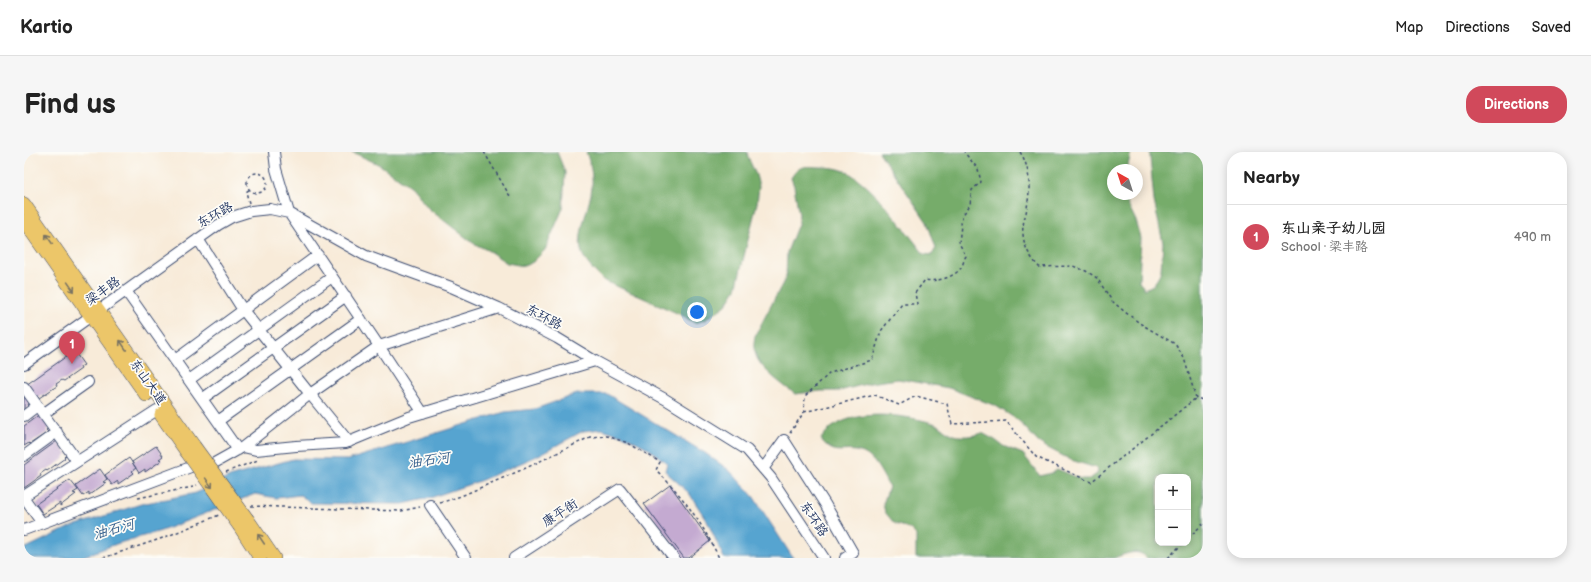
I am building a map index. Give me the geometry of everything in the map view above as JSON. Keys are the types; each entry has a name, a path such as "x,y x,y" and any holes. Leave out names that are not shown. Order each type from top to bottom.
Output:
{"main road":[{"name":"东山大道","path":"24,204 157,410 190,448"},
{"name":"东山大道","path":"24,221 160,399 190,448 244,524 274,558"},
{"name":"东山大道","path":"244,524 260,558"}],"street":[{"path":"274,152 276,169 289,213 346,296 422,413"},
{"name":"东环路","path":"198,239 232,217 251,211 270,209 289,213 366,256 451,287 499,308 558,338 595,362 665,399 747,450 771,478 824,558"},
{"path":"198,239 243,310 349,442"},
{"name":"梁丰路","path":"24,364 198,239"},
{"path":"174,360 318,255"},
{"path":"189,380 332,277"},
{"path":"126,291 218,421 241,448 256,450 349,442 409,417 595,362"},
{"path":"202,399 346,296"},
{"path":"24,530 203,466 241,448 310,394 379,346 499,308"},
{"path":"218,421 361,319"},
{"path":"24,416 40,410 88,382"},
{"path":"24,387 77,461"},
{"path":"42,523 24,497 157,410"},
{"path":"24,456 57,432"},
{"path":"763,469 784,440 825,504 853,553 845,558"},
{"name":"康平街","path":"514,558 620,489 674,558"},
{"path":"430,505 466,558"}],"path":[{"path":"484,152 510,198"},
{"path":"784,440 804,412 805,396 830,373 872,360 881,331 902,304 917,304 915,293 925,280 934,281 951,276 961,268 966,256 960,243 962,216 970,205 972,190 982,182 978,169 964,152"},
{"path":"1020,152 1025,160 1029,180 1029,196 1023,225 1023,235 1025,246 1030,256 1040,268 1072,266 1096,278 1112,301 1125,312 1141,324 1175,344 1184,358 1196,398"},
{"path":"257,173 266,178 267,184 263,191 257,193 250,189 248,182 251,176 257,173"},
{"path":"249,204 246,192 250,189"},
{"path":"804,412 875,395 899,405 916,396 947,404 952,424 1006,421 1036,457 1090,482 1196,398"},
{"path":"1196,398 1203,400"},
{"path":"103,558 163,538 233,508 401,511 430,505 461,496 526,468 590,437 607,436 628,443 660,462 656,470 687,502 711,540 720,558"},
{"path":"224,472 262,458"},
{"path":"134,498 193,487 199,484"},
{"path":"1191,535 1203,524"},
{"path":"1168,558 1180,546"}],"green space":[{"path":"352,152 557,152 565,172 563,208 545,250 533,262 524,266 507,263 489,251 473,243 429,209 411,187 380,165"},
{"path":"586,152 747,152 759,186 757,203 736,289 726,305 705,320 695,323 679,314 603,280 593,270 582,254 580,243 582,226 592,186 591,169"},
{"path":"879,152 1131,152 1128,164 1107,164 1107,200 1126,200 1136,221 1141,238 1139,282 1145,289 1153,285 1158,278 1161,270 1163,243 1154,201 1150,152 1203,152 1203,558 1147,558 1140,553 1132,553 1114,558 916,558 916,535 910,529 894,523 885,512 883,504 889,487 878,466 865,454 854,451 839,451 826,445 821,439 831,428 843,421 857,417 889,415 905,417 933,423 949,433 959,436 982,433 1003,446 1023,454 1040,476 1054,472 1057,469 1081,479 1090,479 1098,473 1096,468 1071,460 1038,442 1019,421 996,406 949,388 898,379 870,383 839,391 821,391 795,394 777,381 757,358 754,350 755,336 786,277 787,252 798,224 799,215 794,186 791,178 802,167 823,167 846,171 859,180 879,199 924,254 932,255 936,248 927,222"}],"water":[{"name":"油石河","path":"577,394 607,394 705,453 729,470 753,496 793,558 724,558 707,521 689,493 665,471 667,463 646,447 625,436 602,429 583,431 537,456 482,480 430,498 403,504 311,503 300,495 276,498 255,494 161,531 119,543 79,558 24,558 24,549 70,527 141,504 196,493 232,476 293,459 348,460 505,412 535,409"}],"building":[{"path":"74,351 84,365 80,367 81,369 64,381 62,380 56,384 57,386 39,398 38,397 35,399 26,385"},
{"path":"24,391 32,402 28,404 29,406 24,410"},
{"path":"40,414 50,427 46,430 48,432 30,444 29,443 24,446 24,426"},
{"path":"57,441 67,454 64,457 65,458 47,471 46,470 40,474 41,476 24,488 24,465"},
{"path":"156,446 163,456 159,459 162,460 145,472 145,469 139,473 132,462"},
{"path":"129,458 136,468 132,471 134,473 118,484 118,481 112,485 105,475"},
{"path":"100,469 107,479 103,482 106,483 89,495 89,492 83,496 76,486"},
{"path":"70,480 78,490 73,493 76,494 60,506 60,503 43,514 36,504"},
{"path":"670,485 710,541 689,558 684,558 644,504"}],"place":[{"name":"东山亲子幼儿园","path":"72,364"}]}
